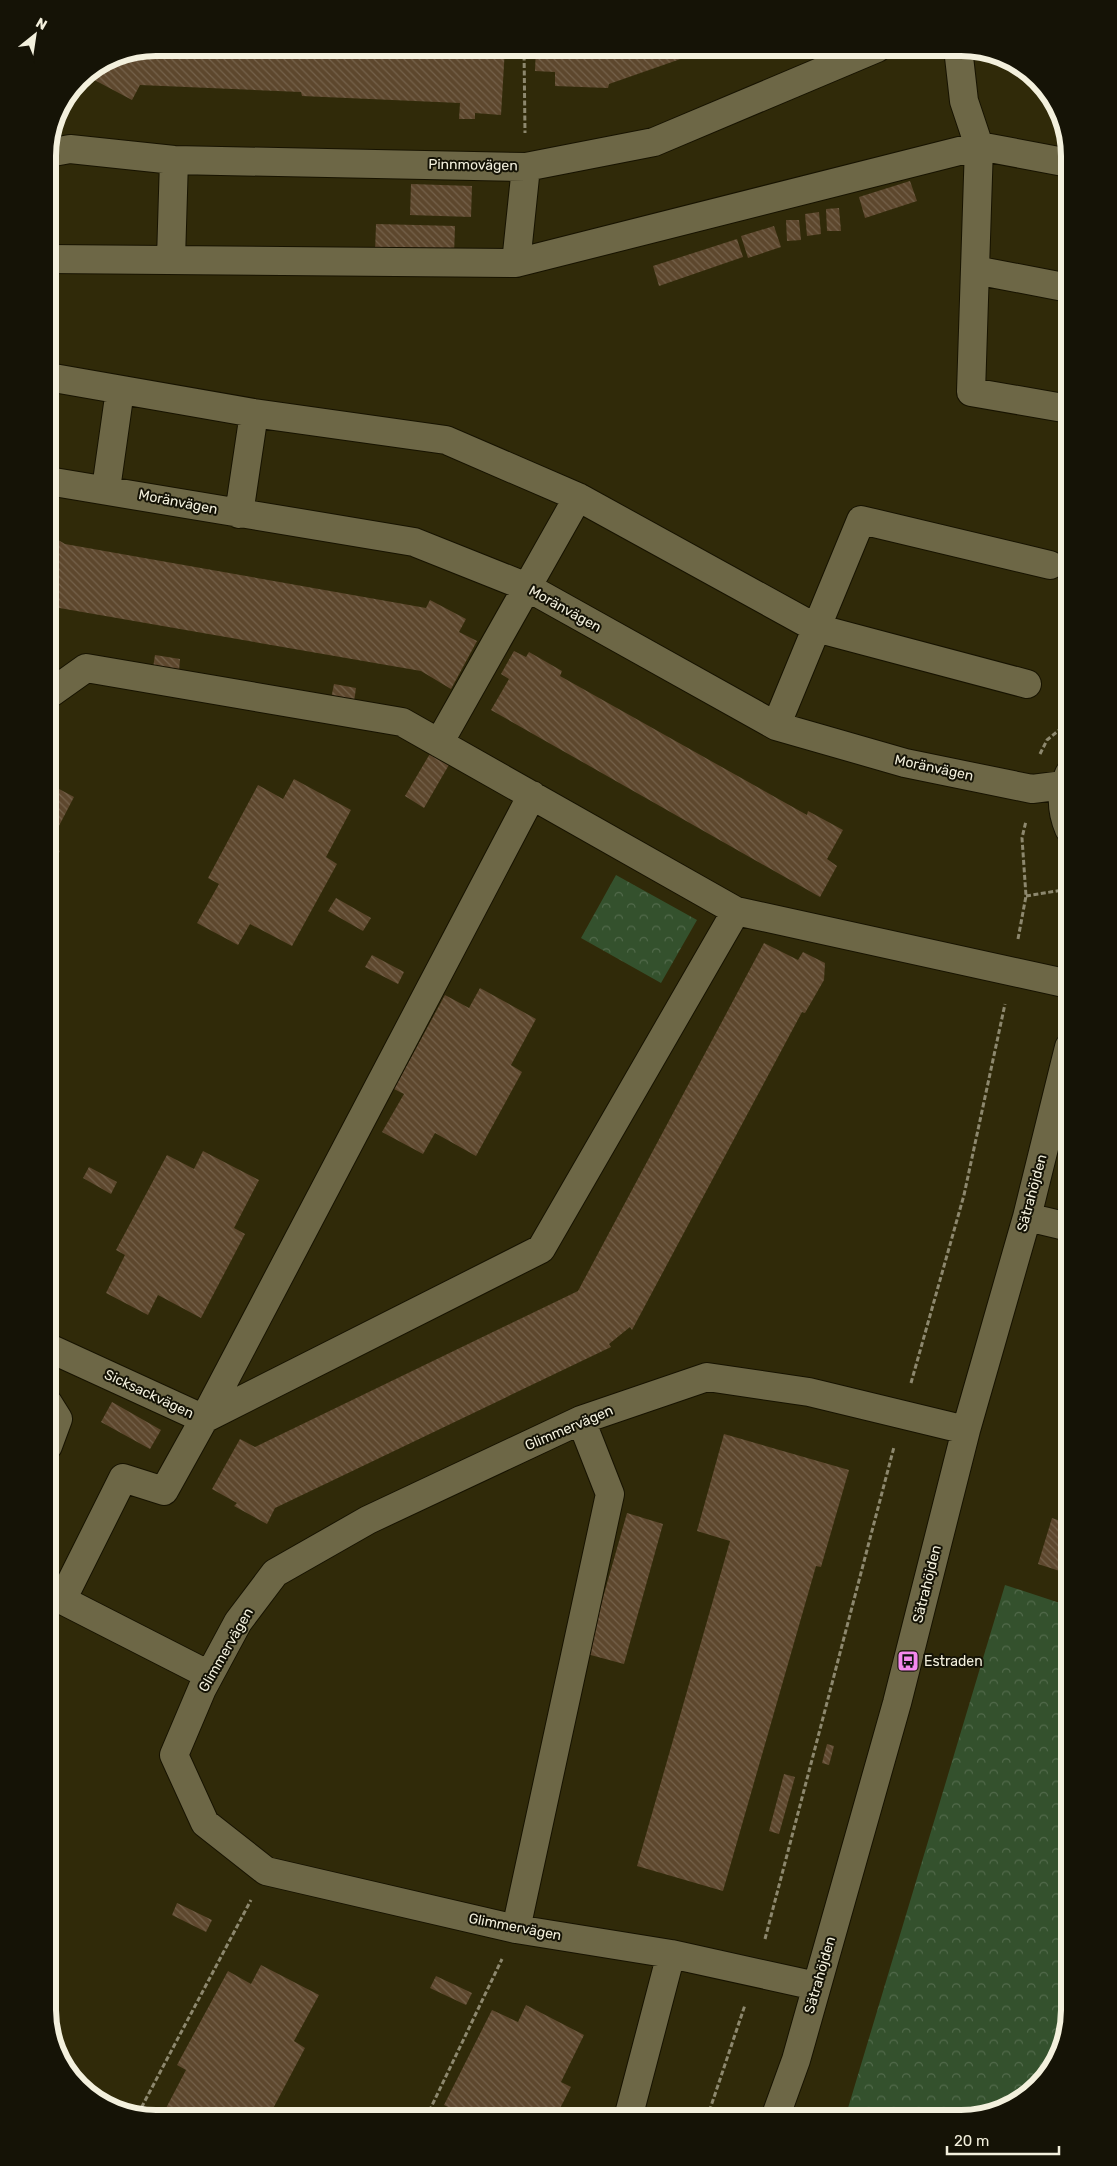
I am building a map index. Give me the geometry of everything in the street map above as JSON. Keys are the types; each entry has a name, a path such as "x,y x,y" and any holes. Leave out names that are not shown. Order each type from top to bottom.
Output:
{"street":[{"name":"Pinnmovägen","path":"56,152 70,149 174,160 526,166 654,142 858,56"},
{"path":"959,56 964,101 979,146 971,392 1061,407"},
{"path":"56,259 516,263 979,146 1061,161"},
{"path":"171,260 174,160"},
{"path":"516,263 526,166"},
{"path":"975,270 1061,286"},
{"path":"56,378 254,413 446,440 578,497 816,628 1027,684"},
{"path":"106,489 120,390"},
{"path":"239,514 254,413"},
{"name":"Moränvägen","path":"56,481 239,514 414,542 527,587 776,726 932,768 1032,789 1061,782"},
{"path":"439,742 578,497"},
{"path":"776,726 861,520 1050,565"},
{"path":"56,689 86,668 402,722 736,911 1061,982"},
{"path":"204,1419 532,796"},
{"path":"204,1419 541,1249 736,911"},
{"name":"Sätrahöjden","path":"778,2110 796,2060 897,1703 966,1430 1027,1217 1061,1083"},
{"path":"1027,1217 1061,1225"},
{"name":"Sicksackvägen","path":"56,1351 204,1419 164,1491 123,1478 56,1594"},
{"name":"Glimmervägen","path":"816,1986 671,1954 516,1930 266,1871 205,1823 174,1755 209,1675 238,1622 275,1573 368,1520 581,1420 706,1377 809,1392 966,1430"},
{"path":"516,1930 610,1494 581,1420"},
{"name":"Sicksackvägen","path":"56,1597 209,1675"},
{"path":"630,2110 671,1954"}],"path":[{"path":"524,56 526,166"},
{"path":"710,2110 756,1972 902,1414 964,1195 992,1073 1026,896 1061,890"},
{"path":"141,2109 266,1871"},
{"path":"430,2110 516,1930"}],"green space":[{"path":"616,875 697,920 661,983 581,938"},
{"path":"1005,1585 1061,1603 1061,2009 1057,2035 1050,2054 1036,2076 1027,2085 999,2102 980,2108 960,2110 847,2110"}],"building":[{"path":"157,56 505,56 501,115 475,113 475,119 459,119 460,103 302,96 301,92 140,85 132,100 93,79 106,70 124,62 137,58"},
{"path":"536,56 689,56 609,84 608,88 555,86 555,72 535,71"},
{"path":"910,181 917,201 865,218 859,197"},
{"path":"411,184 472,186 471,217 410,215"},
{"path":"839,208 841,231 827,231 826,209"},
{"path":"819,212 821,234 807,236 805,214"},
{"path":"786,220 799,220 801,240 787,241"},
{"path":"376,224 455,226 454,255 375,253"},
{"path":"774,226 781,247 748,258 741,236"},
{"path":"737,239 743,257 659,286 653,266"},
{"path":"56,539 65,544 426,608 430,600 466,619 459,632 477,641 451,689 421,671 56,607"},
{"path":"514,651 526,657 529,652 562,671 560,676 807,815 808,811 843,830 827,859 837,866 820,897 491,710 509,679 501,674"},
{"path":"155,655 180,659 179,671 153,668"},
{"path":"334,684 356,688 354,702 331,699"},
{"path":"431,752 450,763 424,808 405,796"},
{"path":"294,779 351,810 326,857 337,864 292,946 250,924 238,945 197,923 219,884 208,878 258,785 283,799"},
{"path":"56,787 74,797 56,832"},
{"path":"56,849 60,851 56,859"},
{"path":"336,898 371,918 363,931 328,911"},
{"path":"764,943 798,960 803,952 825,963 824,980 805,1013 802,1012 632,1330 630,1327 609,1344 611,1347 275,1508 267,1524 234,1506 237,1503 212,1489 240,1439 255,1447 578,1291"},
{"path":"372,955 404,972 398,984 365,967"},
{"path":"480,988 536,1019 511,1065 522,1072 476,1156 435,1133 423,1154 382,1132 404,1094 394,1089 445,995 469,1008"},
{"path":"203,1151 259,1180 234,1228 245,1234 201,1318 158,1295 148,1315 106,1293 125,1255 116,1250 167,1155 194,1169"},
{"path":"89,1167 117,1182 111,1194 83,1178"},
{"path":"112,1402 161,1430 150,1449 101,1422"},
{"path":"724,1434 849,1470 821,1567 816,1566 723,1891 637,1866 730,1541 697,1531"},
{"path":"627,1513 663,1524 624,1664 587,1654"},
{"path":"1052,1518 1061,1521 1061,1571 1038,1564"},
{"path":"827,1744 834,1746 829,1765 822,1763"},
{"path":"784,1774 795,1777 779,1834 769,1831"},
{"path":"177,1903 212,1920 206,1932 172,1915"},
{"path":"261,1965 319,1995 294,2041 305,2048 272,2110 165,2110 186,2070 177,2065 228,1971 251,1984"},
{"path":"436,1976 472,1993 466,2005 430,1988"},
{"path":"526,2005 584,2035 561,2082 571,2087 559,2110 452,2110 444,2105 492,2010 518,2022"}],"place":[{"name":"Estraden","path":"908,1661"}]}
